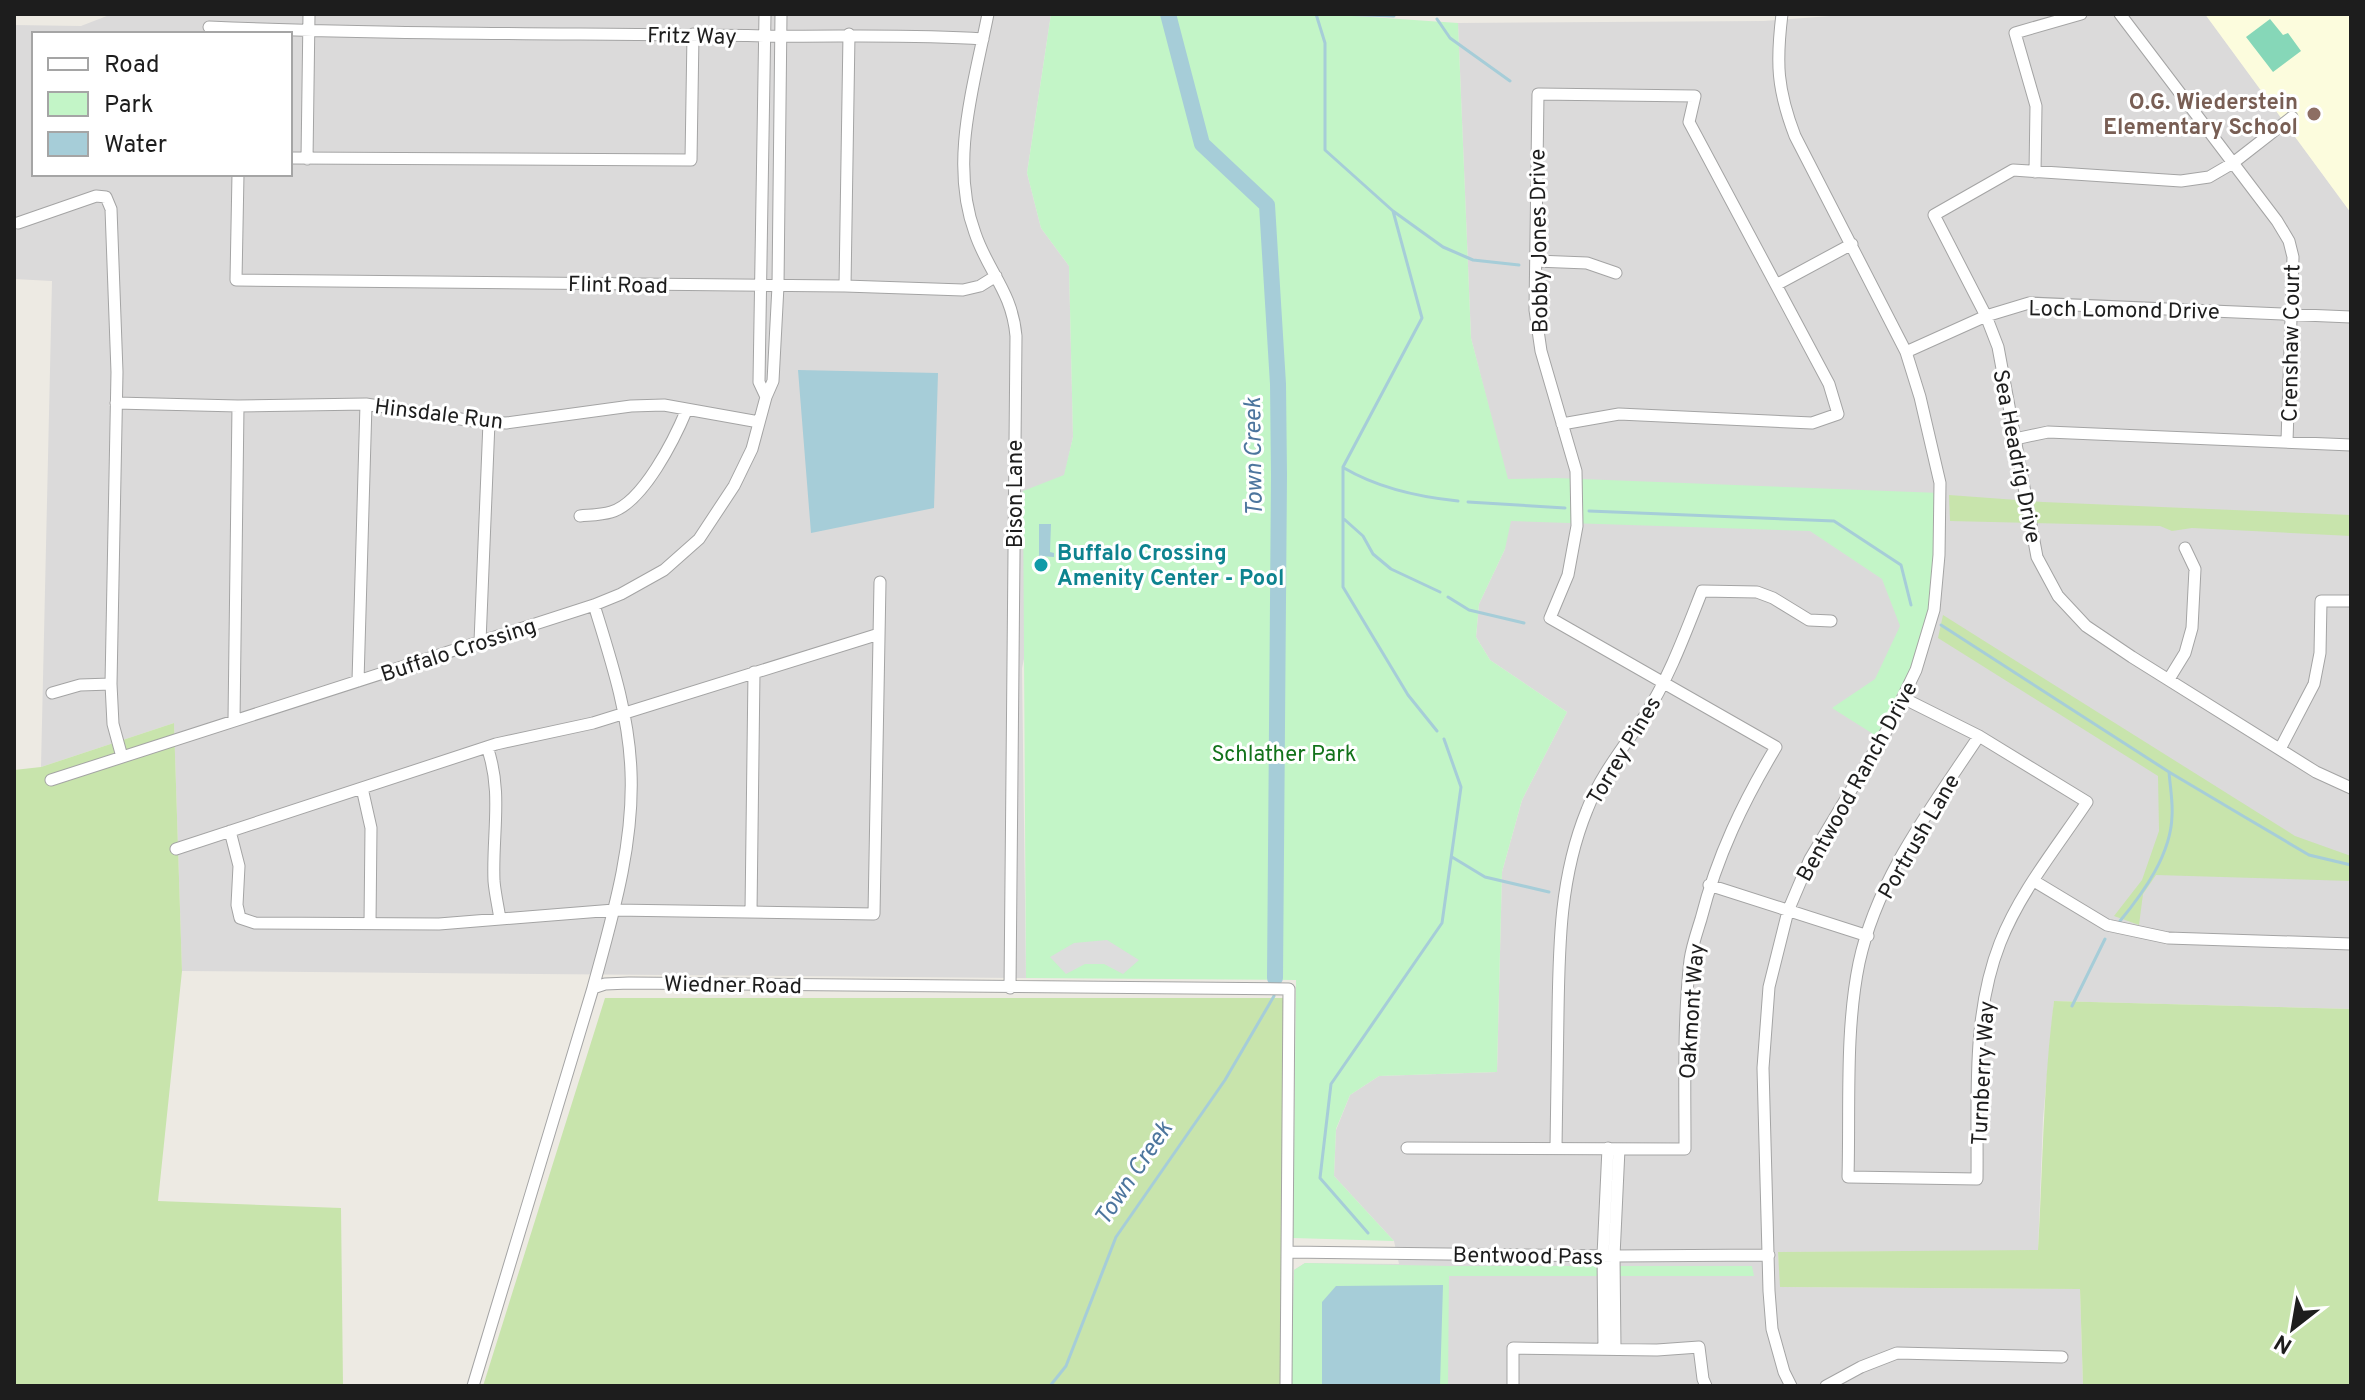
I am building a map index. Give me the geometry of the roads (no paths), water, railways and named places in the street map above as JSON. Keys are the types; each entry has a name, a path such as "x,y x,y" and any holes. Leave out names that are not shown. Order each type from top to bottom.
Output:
{"street":[{"path":"307,159 309,14"},
{"name":"Buffalo Crossing","path":"765,14 759,382 766,397"},
{"name":"Buffalo Crossing","path":"51,780 594,605 664,570 699,539 734,486 752,449 773,381 778,286 781,14"},
{"name":"Bison Lane","path":"988,14 962,172 975,235 1011,306 1016,336 1010,988"},
{"name":"Bentwood Ranch Drive","path":"1782,14 1777,55 1782,101 1795,136 1906,352 1940,483 1934,610 1916,670 1810,859 1788,911 1769,987 1763,1068 1772,1329 1791,1386"},
{"path":"2081,14 2015,33 2036,106 2035,172 2181,181 2209,177 2233,163 2292,117"},
{"name":"Crenshaw Court","path":"2120,14 2289,241 2293,257 2287,441"},
{"name":"Fritz Way","path":"209,27 765,36 849,34 983,39"},
{"path":"292,158 691,160 693,34"},
{"path":"845,286 849,34"},
{"name":"Bobby Jones Drive","path":"1663,683 1550,618 1568,575 1577,526 1576,471 1541,351 1535,310 1538,94 1695,96 1689,122 1776,285"},
{"name":"Sea Headrig Drive","path":"2035,172 2013,170 1934,215 1986,316 1998,347 2037,557 2058,596 2086,626 2316,772 2351,788"},
{"name":"Flint Road","path":"238,176 236,280 963,290 980,286 996,276"},
{"path":"18,223 96,196 106,197 111,209 116,403 111,684 113,724 122,757"},
{"path":"1562,424 1619,414 1812,423 1838,414 1829,384 1776,285 1852,244"},
{"path":"1536,261 1587,263 1616,273"},
{"name":"Loch Lomond Drive","path":"1906,352 1986,316 2029,303 2351,317"},
{"name":"Hinsdale Run","path":"116,403 238,406 366,404 489,422 664,405 759,422"},
{"path":"358,681 366,404"},
{"path":"234,720 238,406"},
{"path":"580,516 614,512 638,492 660,464 687,409"},
{"path":"480,642 489,422"},
{"path":"2015,439 2048,432 2351,445"},
{"path":"2169,679 2185,653 2192,628 2195,569 2185,548"},
{"path":"230,831 239,866 237,905 240,918 255,923 439,924 614,910 874,914 880,582"},
{"name":"Torrey Pines","path":"1556,1147 1562,902 1573,849 1587,808 1611,762 1644,717 1663,683 1702,591 1757,592 1809,620 1831,621"},
{"path":"2280,749 2314,684 2320,653 2321,601 2351,601"},
{"path":"473,1386 593,988 623,868 631,772 616,676 594,605"},
{"path":"176,849 487,747 593,723 879,634"},
{"path":"751,912 754,672"},
{"name":"Oakmont Way","path":"1613,1148 1685,1149 1686,1021 1691,957 1709,885 1724,844 1747,795 1776,747 1663,683"},
{"path":"52,693 80,685 111,684"},
{"path":"1903,698 1979,736"},
{"name":"Turnberry Way","path":"1848,1177 1977,1179 1978,1075 1988,980 2001,940 2034,881 2087,802 1979,736"},
{"name":"Portrush Lane","path":"1848,1177 1852,1007 1859,961 1875,911 1895,868 1979,736"},
{"path":"487,747 495,769 497,790 494,882 500,919"},
{"path":"362,788 371,828 370,923"},
{"path":"2034,881 2107,925 2145,934 2168,938 2351,944"},
{"path":"1709,885 1868,936"},
{"name":"Wiedner Road","path":"593,988 629,983 1289,989 1288,1252"},
{"path":"1407,1148 1613,1148 1608,1256 1610,1349"},
{"path":"1286,1386 1288,1252"},
{"name":"Bentwood Pass","path":"1288,1252 1769,1255"},
{"path":"1513,1386 1513,1348 1657,1350 1699,1347 1706,1386"},
{"path":"1826,1386 1861,1367 1897,1353 2062,1357"}],"water":[{"path":"798,370 938,373 934,508 811,533"},
{"path":"1039,524 1051,524 1050,552 1054,553 1054,557 1039,556"},
{"path":"1443,1285 1440,1386 1322,1386 1322,1302 1336,1286"}],"waterway":[{"name":"Town Creek","path":"1168,14 1202,144 1267,205 1278,384 1279,475 1275,978"},
{"path":"1316,14 1325,43 1325,150 1393,211 1422,318 1343,467 1343,587 1408,695 1437,731"},
{"path":"1337,14 1394,16"},
{"path":"1437,19 1450,38 1510,81"},
{"path":"1393,211 1443,247 1473,260 1519,265"},
{"path":"1344,468 1399,490 1458,501"},
{"path":"1468,502 1565,508"},
{"path":"1589,511 1834,521 1901,565 1911,605"},
{"path":"1344,519 1363,536 1373,554 1391,569 1440,592"},
{"path":"1448,597 1469,610 1524,623"},
{"path":"1941,625 2169,772 2309,855 2351,865"},
{"path":"1368,1233 1320,1178 1331,1084 1442,923 1461,787 1444,739"},
{"path":"2120,921 2147,885 2167,844 2172,810 2169,772"},
{"path":"1452,857 1485,877 1549,892"},
{"path":"2072,1006 2105,939"},
{"name":"Town Creek","path":"1050,1386 1066,1366 1116,1237 1225,1080 1274,996"}],"place":[{"name":"O.G. Wiederstein Elementary School","path":"2314,114"},
{"name":"Buffalo Crossing Amenity Center - Pool","path":"1041,565"}],"park label":[{"name":"Schlather Park","path":"1284,753"}]}
